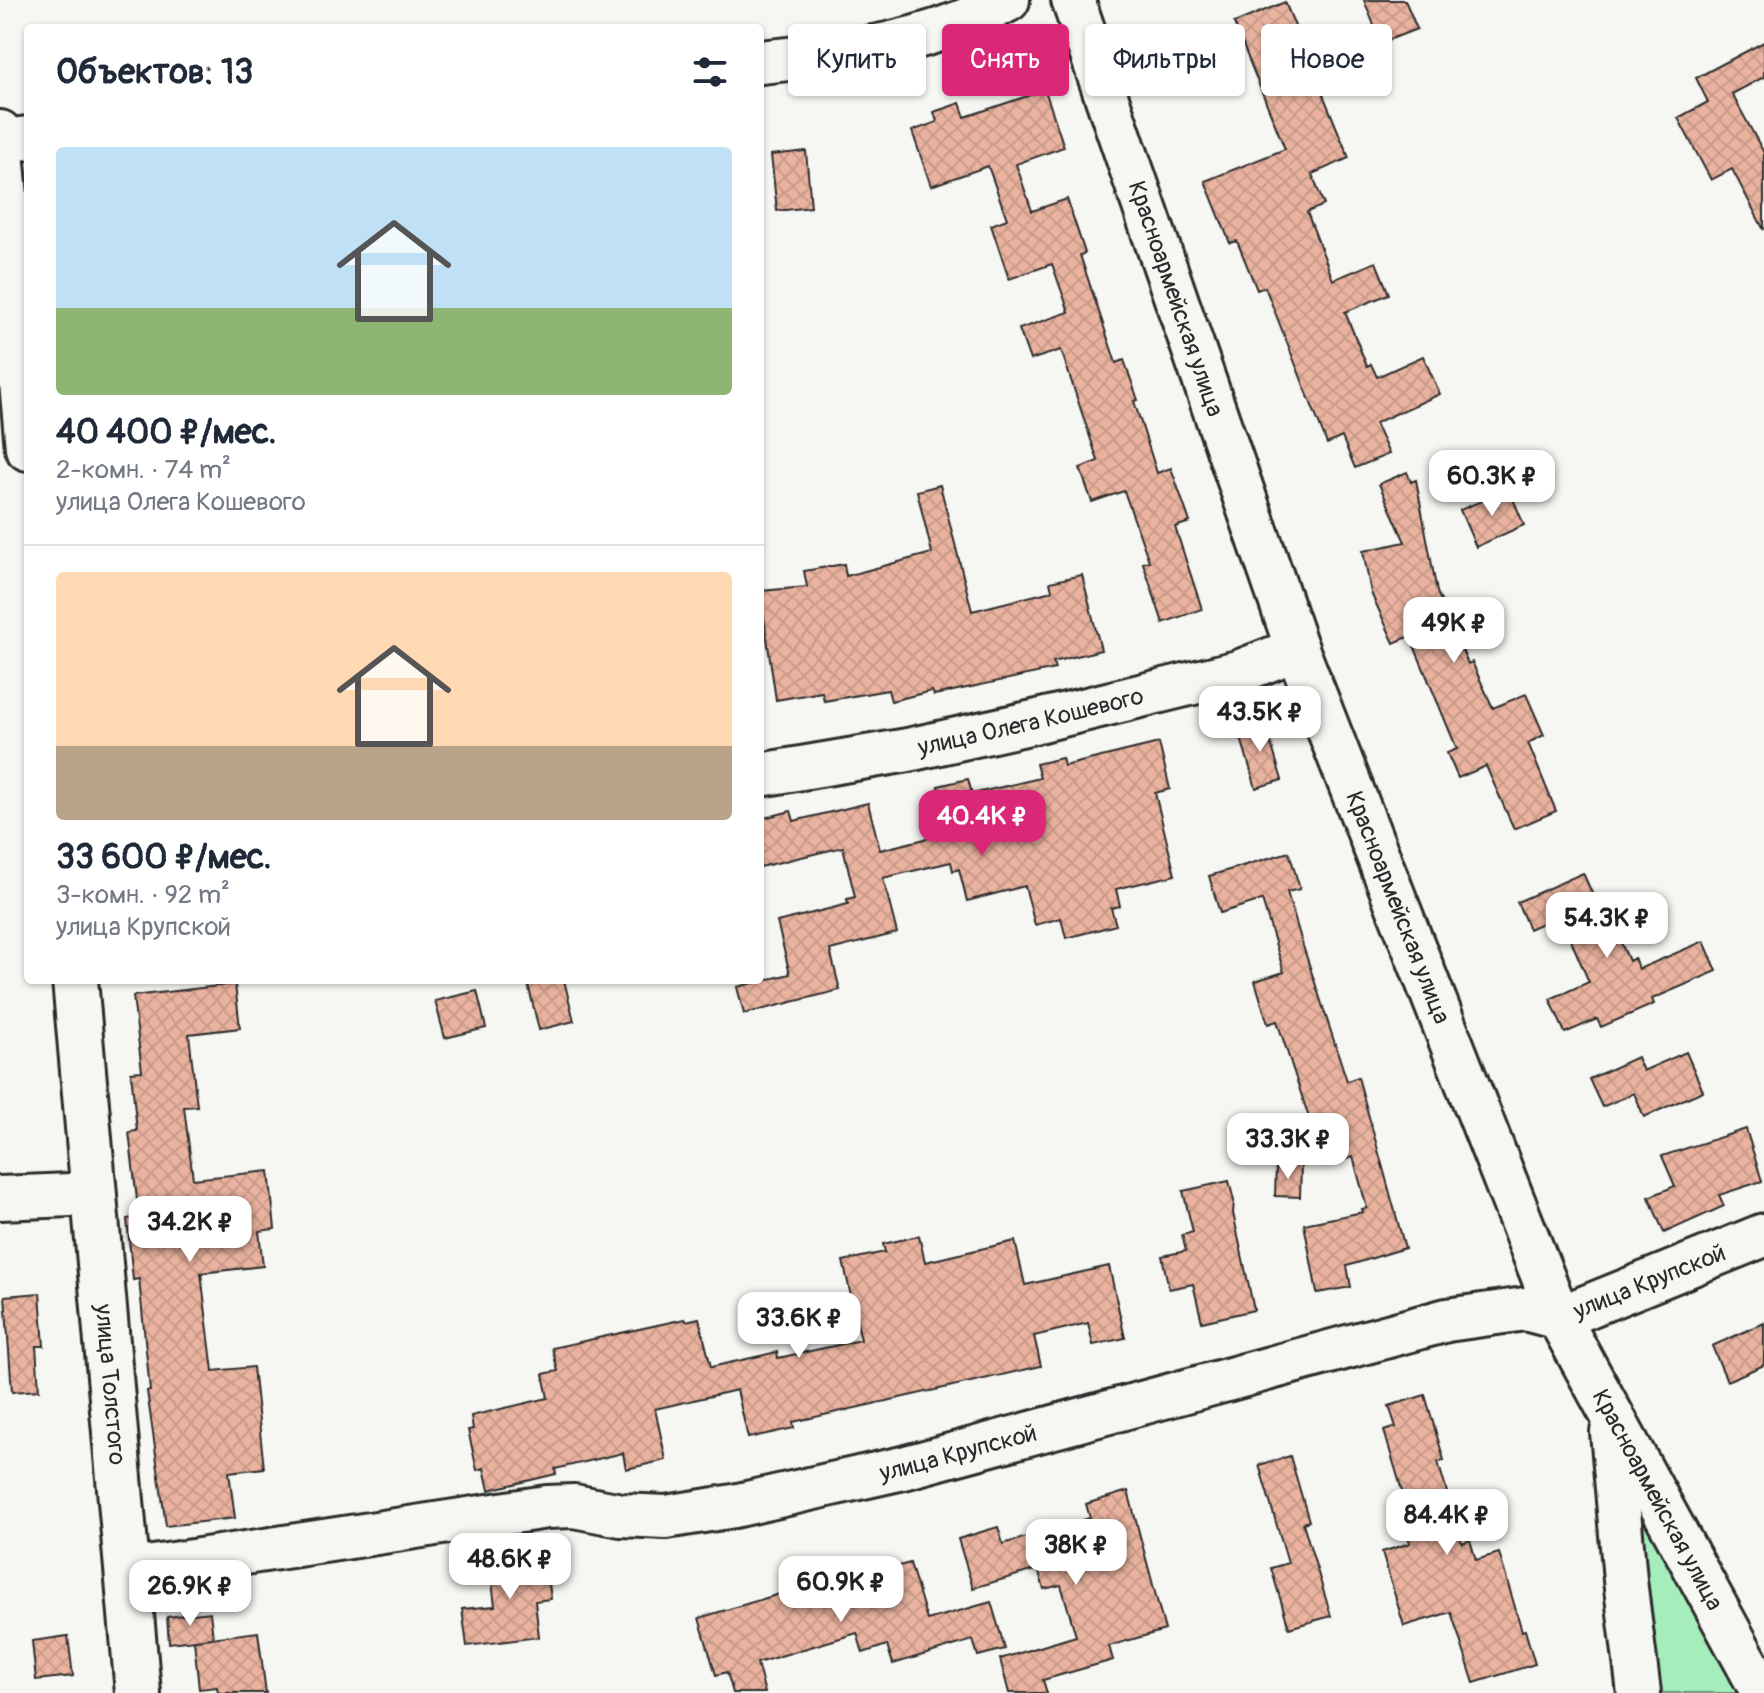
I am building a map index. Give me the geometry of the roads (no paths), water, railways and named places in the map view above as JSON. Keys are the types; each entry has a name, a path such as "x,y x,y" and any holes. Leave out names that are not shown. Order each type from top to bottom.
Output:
{"main road":[{"path":"0,141 24,404"},
{"name":"улица Толстого","path":"75,984 138,1693"}],"street":[{"path":"764,62 882,47 958,24 1008,0"},
{"name":"Красноармейская улица","path":"1073,0 1297,649 1559,1318 1763,1693"},
{"path":"0,132 0,141 24,138"},
{"name":"улица Олега Кошевого","path":"764,774 908,750 1038,721 1238,672 1297,649"},
{"path":"0,1198 94,1194"},
{"name":"улица Крупской","path":"127,1571 547,1507 574,1506 621,1515 666,1517 734,1506 903,1468 1447,1320 1525,1309 1559,1318 1764,1235"},
{"path":"1611,1415 1625,1580 1639,1693"}]}
